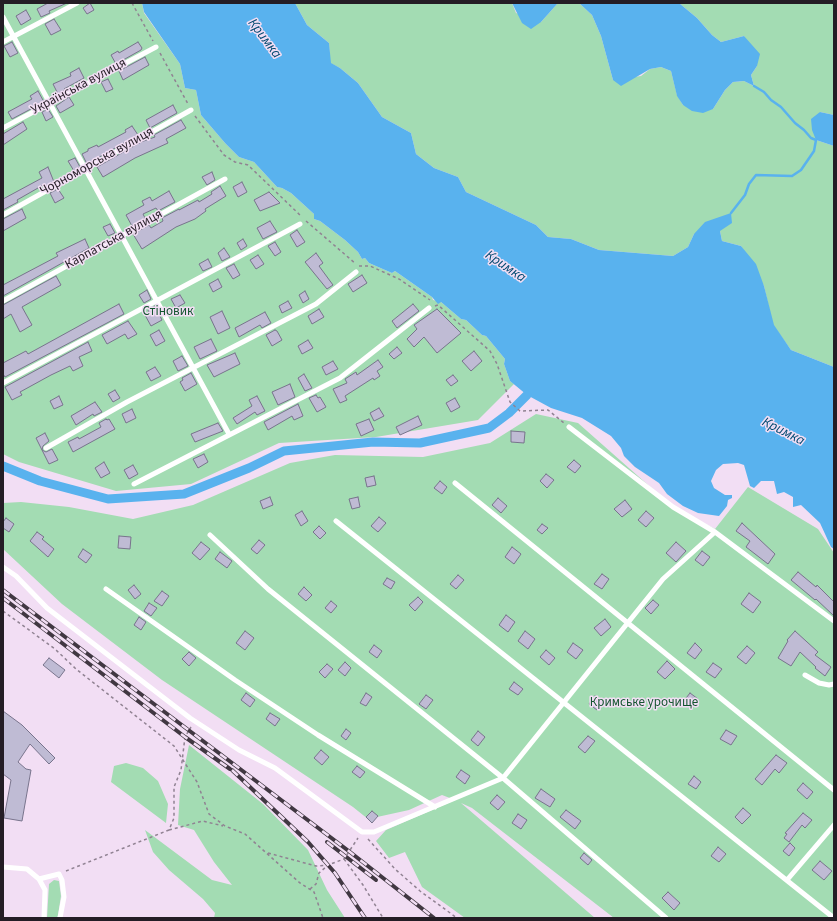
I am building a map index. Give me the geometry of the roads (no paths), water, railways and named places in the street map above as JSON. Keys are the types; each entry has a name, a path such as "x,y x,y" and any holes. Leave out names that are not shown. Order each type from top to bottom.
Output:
{"lane":[{"path":"3,42 77,3"},
{"path":"3,17 123,235 229,434"},
{"name":"Українська вулиця","path":"3,128 50,101 156,47"},
{"name":"Чорноморська вулиця","path":"3,215 191,110"},
{"name":"Карпатська вулиця","path":"3,301 225,179"},
{"path":"3,383 157,299 300,224"},
{"path":"46,448 127,402 316,304 356,272"},
{"path":"134,484 340,378 429,308"},
{"path":"569,427 673,507 715,532 834,621"},
{"path":"455,483 834,790"},
{"path":"336,521 834,918"},
{"path":"3,567 16,576 47,608 194,721 239,750 274,768 362,832 374,832 503,778 663,579 715,532"},
{"path":"210,535 268,589 503,778 666,918"},
{"path":"106,589 235,680 318,736 435,807"},
{"path":"805,675 819,683 830,685 834,684"},
{"path":"787,880 834,825"},
{"path":"3,867 27,869 40,879 45,890 44,918"},
{"path":"40,879 59,874 62,880 64,898 60,918"}],"water":[{"name":"Кримка","path":"142,3 295,3 307,25 329,43 331,63 340,68 358,83 382,117 411,133 416,154 434,168 458,177 466,192 536,225 548,237 571,239 599,250 673,256 688,247 694,234 705,222 731,213 732,223 720,231 722,241 741,246 756,264 764,286 774,325 791,350 834,367 834,549 831,547 820,523 801,505 793,507 793,497 784,492 777,494 774,481 761,481 754,488 750,486 744,465 738,463 723,464 716,470 711,481 714,488 725,495 732,495 732,498 728,500 727,506 719,516 698,513 683,506 667,494 659,483 635,467 624,456 621,448 611,436 582,418 551,408 527,395 510,381 504,364 505,359 486,336 482,335 466,320 461,319 441,302 438,304 432,297 395,271 392,273 369,263 365,258 362,259 358,252 345,240 320,221 314,219 314,214 291,193 277,187 254,162 239,157 225,143 201,115 196,90 185,88 180,64 144,12"},
{"path":"512,3 558,3 541,22 531,29 522,23"},
{"path":"579,3 679,3 697,18 712,35 721,42 744,36 760,54 757,66 751,75 754,86 744,81 733,82 725,90 713,109 703,113 692,111 683,105 677,96 671,71 661,67 650,69 621,86 613,80 601,36 592,15"},
{"path":"820,112 834,115 834,146 816,140 812,130 811,119"}],"waterway":[{"path":"731,213 745,195 749,184 756,175 792,176 801,170 814,151 816,140 811,138 764,92 754,86"},
{"path":"3,466 40,481 108,499 184,494 249,468 284,451 373,442 420,443 489,428 509,413 527,395"}],"railway":[{"path":"3,590 350,852 434,918"},
{"path":"3,598 185,737 230,769"},
{"path":"232,770 308,842 335,873 365,918"},
{"path":"327,842 376,880"}],"park label":[{"name":"Стіновик","path":"168,312"},
{"name":"Кримське урочище","path":"644,703"}]}
